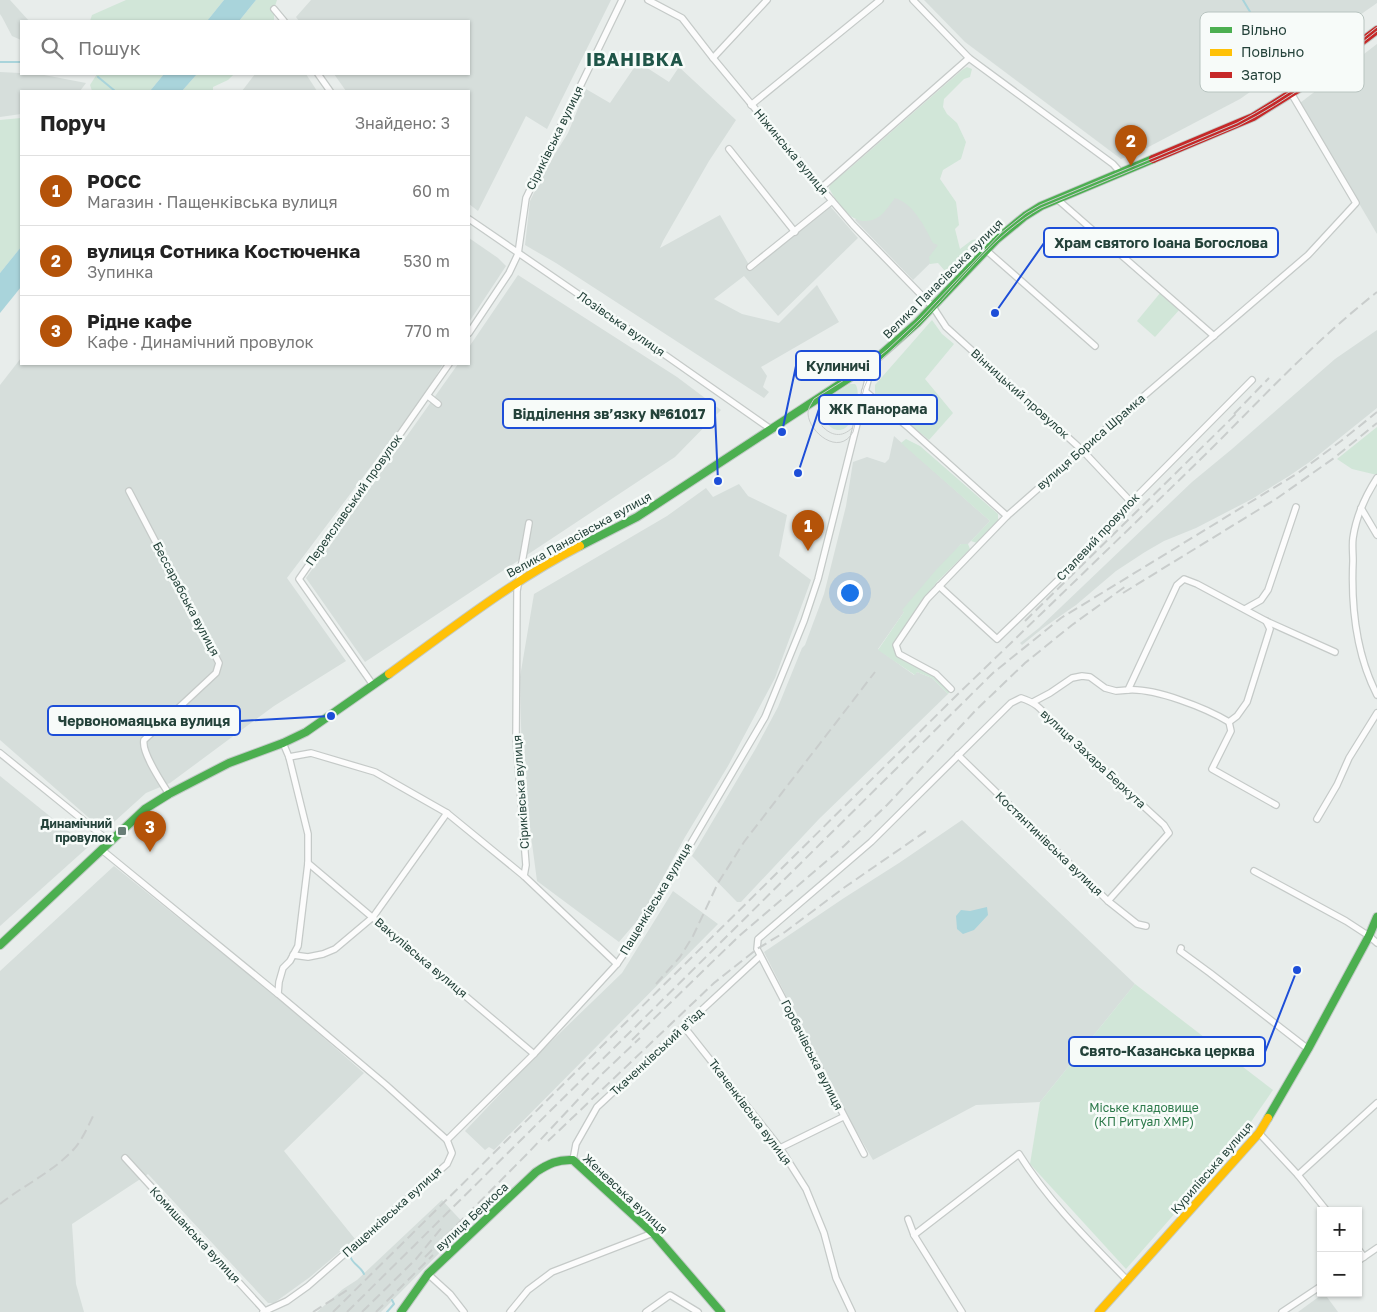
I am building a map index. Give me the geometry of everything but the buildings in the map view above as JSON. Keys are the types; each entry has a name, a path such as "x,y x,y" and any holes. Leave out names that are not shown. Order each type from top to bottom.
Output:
{"street":[{"name":"Сіриківська вулиця","path":"518,254 526,198 622,0"},
{"name":"Ніжинська вулиця","path":"648,0 682,18 712,58 832,201 933,307"},
{"path":"712,58 767,0"},
{"path":"752,105 880,0"},
{"path":"912,0 969,58 1113,164 1121,172"},
{"path":"274,9 283,20"},
{"name":"Велика Панасівська вулиця","path":"1364,40 1377,30"},
{"path":"821,188 969,58"},
{"path":"319,75 329,90"},
{"name":"Велика Панасівська вулиця","path":"0,945 145,809 169,794 230,763 306,732 520,580 637,517 869,365 904,337 1000,235 1027,214 1057,199 1236,125 1294,92"},
{"name":"вулиця Бориса Шрамка","path":"951,690 936,674 898,654 896,645 928,599 1007,516 1308,255 1356,204 1291,94"},
{"path":"729,149 795,232"},
{"path":"1057,199 1214,336"},
{"path":"750,267 832,201"},
{"name":"Лозівська вулиця","path":"470,220 772,430"},
{"path":"986,250 1095,346"},
{"path":"470,332 509,273 518,254"},
{"name":"Вінницький провулок","path":"933,307 946,327 1082,450 1131,502"},
{"name":"Переяславський провулок","path":"373,685 298,579 448,365"},
{"name":"Пащенківська вулиця","path":"264,1311 287,1301 308,1286 447,1164 452,1153 446,1140 534,1054 617,964 640,930 765,717 804,621 818,579 870,372 869,365"},
{"name":"Сталевий провулок","path":"940,586 997,639 1080,559 1131,502 1252,380"},
{"path":"865,392 909,428 1007,516"},
{"path":"428,396 438,404"},
{"path":"1377,478 1361,508 1353,538 1352,585 1356,629 1363,662 1377,694"},
{"name":"Бессарабська вулиця","path":"129,491 219,663 216,672 144,740 144,749 169,794"},
{"path":"1245,609 1261,600 1268,590 1296,507"},
{"path":"1361,508 1377,535"},
{"name":"Сіриківська вулиця","path":"524,876 526,865 516,738 517,591 529,523"},
{"path":"1128,690 1177,585 1184,579 1266,621 1335,652"},
{"path":"1229,722 1237,716 1247,702 1270,629 1266,621"},
{"path":"1033,702 1072,678 1082,676 1090,677 1105,688 1116,691 1149,690 1217,715 1229,722 1231,731 1212,769 1276,805"},
{"name":"вулиця Захара Беркута","path":"958,756 1011,702 1021,698 1033,702 1164,825 1169,833 1108,900"},
{"path":"1318,819 1349,758 1377,713"},
{"path":"278,994 283,968 293,956 298,946 308,863 308,834 289,757 283,743"},
{"path":"0,753 110,842"},
{"path":"289,757 312,754 375,772 447,813 524,876 617,964"},
{"path":"760,956 756,949 758,940 765,932 871,842 958,756"},
{"name":"Костянтинівська вулиця","path":"958,756 1108,900 1137,924 1146,926"},
{"path":"293,956 308,957 335,949 373,917 447,813"},
{"path":"102,850 386,1085 446,1140"},
{"name":"Вакулівська вулиця","path":"308,863 534,1054"},
{"path":"1254,871 1346,921 1377,943"},
{"name":"Курилівська вулиця","path":"1099,1312 1259,1133 1308,1049 1369,936 1377,917"},
{"path":"1180,948 1180,951 1308,1049"},
{"name":"Ткаченківський в'їзд","path":"573,1160 576,1144 597,1107 685,1028 760,956"},
{"name":"Горбачівська вулиця","path":"760,956 864,1154"},
{"name":"Ткаченківська вулиця","path":"685,1028 780,1148 806,1189 824,1233 836,1278 852,1312"},
{"path":"1298,1175 1377,1103"},
{"path":"780,1148 843,1117"},
{"path":"1259,1133 1298,1175 1324,1207"},
{"path":"914,1235 1019,1154 1032,1175 1070,1221 1128,1281"},
{"name":"Комишанська вулиця","path":"125,1158 264,1311"},
{"name":"вулиця Беркоса","path":"401,1312 428,1274 536,1172 553,1160 573,1160"},
{"name":"Женевська вулиця","path":"573,1160 653,1232 721,1312"},
{"path":"908,1219 914,1235 962,1312"},
{"path":"510,1312 528,1290 552,1272 653,1232"},
{"path":"1360,1252 1364,1257 1377,1248"},
{"path":"428,1274 450,1294 464,1312"},
{"path":"1282,1312 1317,1289"},
{"path":"646,1312 670,1295 698,1312"}],"shaded area":[{"path":"0,0 10,0 28,20 20,20 20,40 12,36 0,14"},
{"path":"311,0 611,0 547,129 526,116 478,211 470,205 470,90 345,90 335,75 470,75 470,20 298,20 296,17"},
{"path":"924,0 1377,0 1377,3 1364,12 1200,12 1200,92 1250,92 1137,153 1121,159 965,42"},
{"path":"1377,44 1377,234 1300,103 1314,92 1364,92 1364,54"},
{"path":"638,62 669,82 679,67 736,120 709,161 660,248 720,215 752,270 830,206 858,238 778,316 744,276 714,299 742,314 779,323 817,285 839,322 761,367 767,376 763,387 769,392 764,398 556,263 525,245 530,201 545,170 568,133 586,89 610,103"},
{"path":"0,72 20,73 20,75 44,75 86,83 81,90 20,90 20,114 0,117"},
{"path":"254,75 307,75 316,90 243,90"},
{"path":"899,178 957,237 913,280 855,220"},
{"path":"470,239 498,258 506,266 470,320"},
{"path":"518,275 677,377 721,410 675,457 365,662 306,578 457,365 470,365 470,346"},
{"path":"1377,330 1377,408 1311,461 1289,476 1252,499 1145,552 1116,571 1076,605 1022,645 1020,643 1039,628 1192,482 1335,359"},
{"path":"20,359 20,365 442,365 424,396 287,578 346,661 274,706 170,783 146,793 104,831 0,740 0,385"},
{"path":"894,436 990,521 968,544 961,544 904,612 878,649 914,675 917,672 932,678 948,694 819,819 741,902 737,902 692,856 778,707 802,648 805,645 824,594 846,506 853,462 867,457 885,463 889,459"},
{"path":"739,484 748,496 787,515 779,556 811,580 775,678 728,766 685,837 643,914 619,942 537,881 522,768 520,677 534,594 667,516 706,488 713,497"},
{"path":"0,776 88,847 0,926"},
{"path":"962,820 1135,984 1040,1102 976,1105 873,1160 841,1105 764,952"},
{"path":"114,866 279,999 364,1073 284,1151 355,1239 310,1277 274,1303 268,1303 148,1174 72,1224 76,1284 84,1312 0,1312 0,971"},
{"path":"673,891 718,924 494,1150 489,1147 485,1150 465,1131 534,1058 622,973"},
{"path":"442,1200 466,1226 381,1312 317,1312 343,1289 357,1280"},
{"path":"1319,1297 1327,1297 1338,1312 1298,1312"}],"green space":[{"path":"126,0 224,0 208,20 90,20 92,15"},
{"path":"256,0 277,0 274,9 274,20 240,20"},
{"path":"967,67 972,69 970,77 964,79 944,99 943,107 947,114 957,123 966,142 961,159 943,170 940,179 956,202 959,225 955,229 960,249 972,240 978,239 950,271 945,271 938,263 930,264 929,257 938,245 933,243 918,216 907,205 895,198 880,216 864,221 856,219 843,209 829,188 831,183"},
{"path":"96,75 163,75 151,90 92,90 90,85"},
{"path":"196,75 233,75 228,80 213,87 213,90 183,90"},
{"path":"20,118 20,248 0,273 0,120"},
{"path":"1161,292 1180,309 1155,337 1137,321"},
{"path":"932,320 942,334 954,344 925,379 953,413 929,440 875,395 875,385"},
{"path":"850,384 855,384 858,391 855,413 846,427 836,430 827,424 819,408 823,401"},
{"path":"1377,427 1377,475 1352,469 1337,459"},
{"path":"906,439 920,446 998,514 998,521 977,543 971,541 990,521 901,443"},
{"path":"961,544 968,544 970,549 936,583 894,646 897,656 936,676 950,691 948,694 932,678 917,672 915,675 878,650 904,612 902,610"},
{"name":"Міське кладовище (КП Ритуал ХМР)","path":"1135,984 1273,1090 1235,1145 1126,1269 1030,1164 1040,1102"}],"water":[{"path":"224,0 256,0 240,20 208,20"},
{"path":"163,75 196,75 183,90 151,90"},
{"path":"20,248 20,288 0,313 0,273"},
{"path":"987,907 988,915 974,930 963,934 957,929 956,916 961,910 970,911"}],"waterway":[{"path":"1243,0 1250,12"},
{"path":"0,62 20,62"},
{"path":"98,77 114,90"},
{"path":"351,1258 364,1274"},
{"path":"387,1312 394,1304 392,1300"}],"tram line":[{"path":"1364,37 1377,27"},
{"path":"1364,41 1377,31"},
{"path":"1289,92 1237,123 1040,205 1026,213 1001,233 920,319 887,350 868,365 814,399 808,414 813,428 826,439 833,442 847,439 853,432 864,388 873,367 922,322 995,243 1025,218 1041,208 1238,126 1275,106 1295,92"},
{"path":"822,426 833,434 844,433 852,428"}],"railway":[{"path":"333,1312 958,694 1291,369 1333,329 1377,292"},
{"path":"1234,414 1269,378"},
{"path":"1025,621 1239,411"},
{"path":"347,1312 993,673 1061,618 1298,473 1377,412"},
{"path":"1123,593 1276,499 1334,458 1377,423"},
{"path":"632,1040 738,937 844,846 887,805 976,710 1025,663 1072,625 1126,586"},
{"path":"656,984 680,957 693,936 718,883 744,842 875,672"},
{"path":"548,1141 714,983 757,949 785,932 845,887 929,829"},
{"path":"425,1257 529,1152 601,1075 640,1038"},
{"path":"0,1204 48,1172 66,1157 80,1141 95,1112"},
{"path":"362,1312 416,1259 443,1226"},
{"path":"376,1312 433,1255"},
{"path":"313,1312 349,1289"}],"traffic: fast":[{"path":"580,546 637,517 869,365 917,323 996,240 1025,216 1041,206 1153,159"},
{"path":"0,945 145,809 169,794 229,763 283,743 306,732 389,674"},
{"path":"1268,1118 1308,1049 1369,936 1377,917"},
{"path":"401,1312 428,1274 536,1172 563,1160 573,1160 653,1233 721,1312"}],"traffic: slow":[{"path":"389,674 506,590 580,546"},
{"path":"1099,1312 1259,1133 1268,1118"}],"traffic: jam":[{"path":"1364,40 1377,30"},
{"path":"1153,159 1253,117 1293,92"}],"place":[{"name":"вулиця Сотника Костюченка","path":"1131,166"},
{"name":"Храм святого Іоана Богослова","path":"995,313"},
{"name":"Кулиничі","path":"782,432"},
{"name":"ЖК Панорама","path":"798,473"},
{"name":"Відділення зв’язку №61017","path":"718,481"},
{"name":"РОСС","path":"808,551"},
{"name":"Червономаяцька вулиця","path":"331,716"},
{"name":"Динамічний провулок","path":"122,831"},
{"name":"Рідне кафе","path":"150,852"},
{"name":"Свято-Казанська церква","path":"1297,970"}],"district":[{"name":"ІВАНІВКА","path":"635,60"}]}
